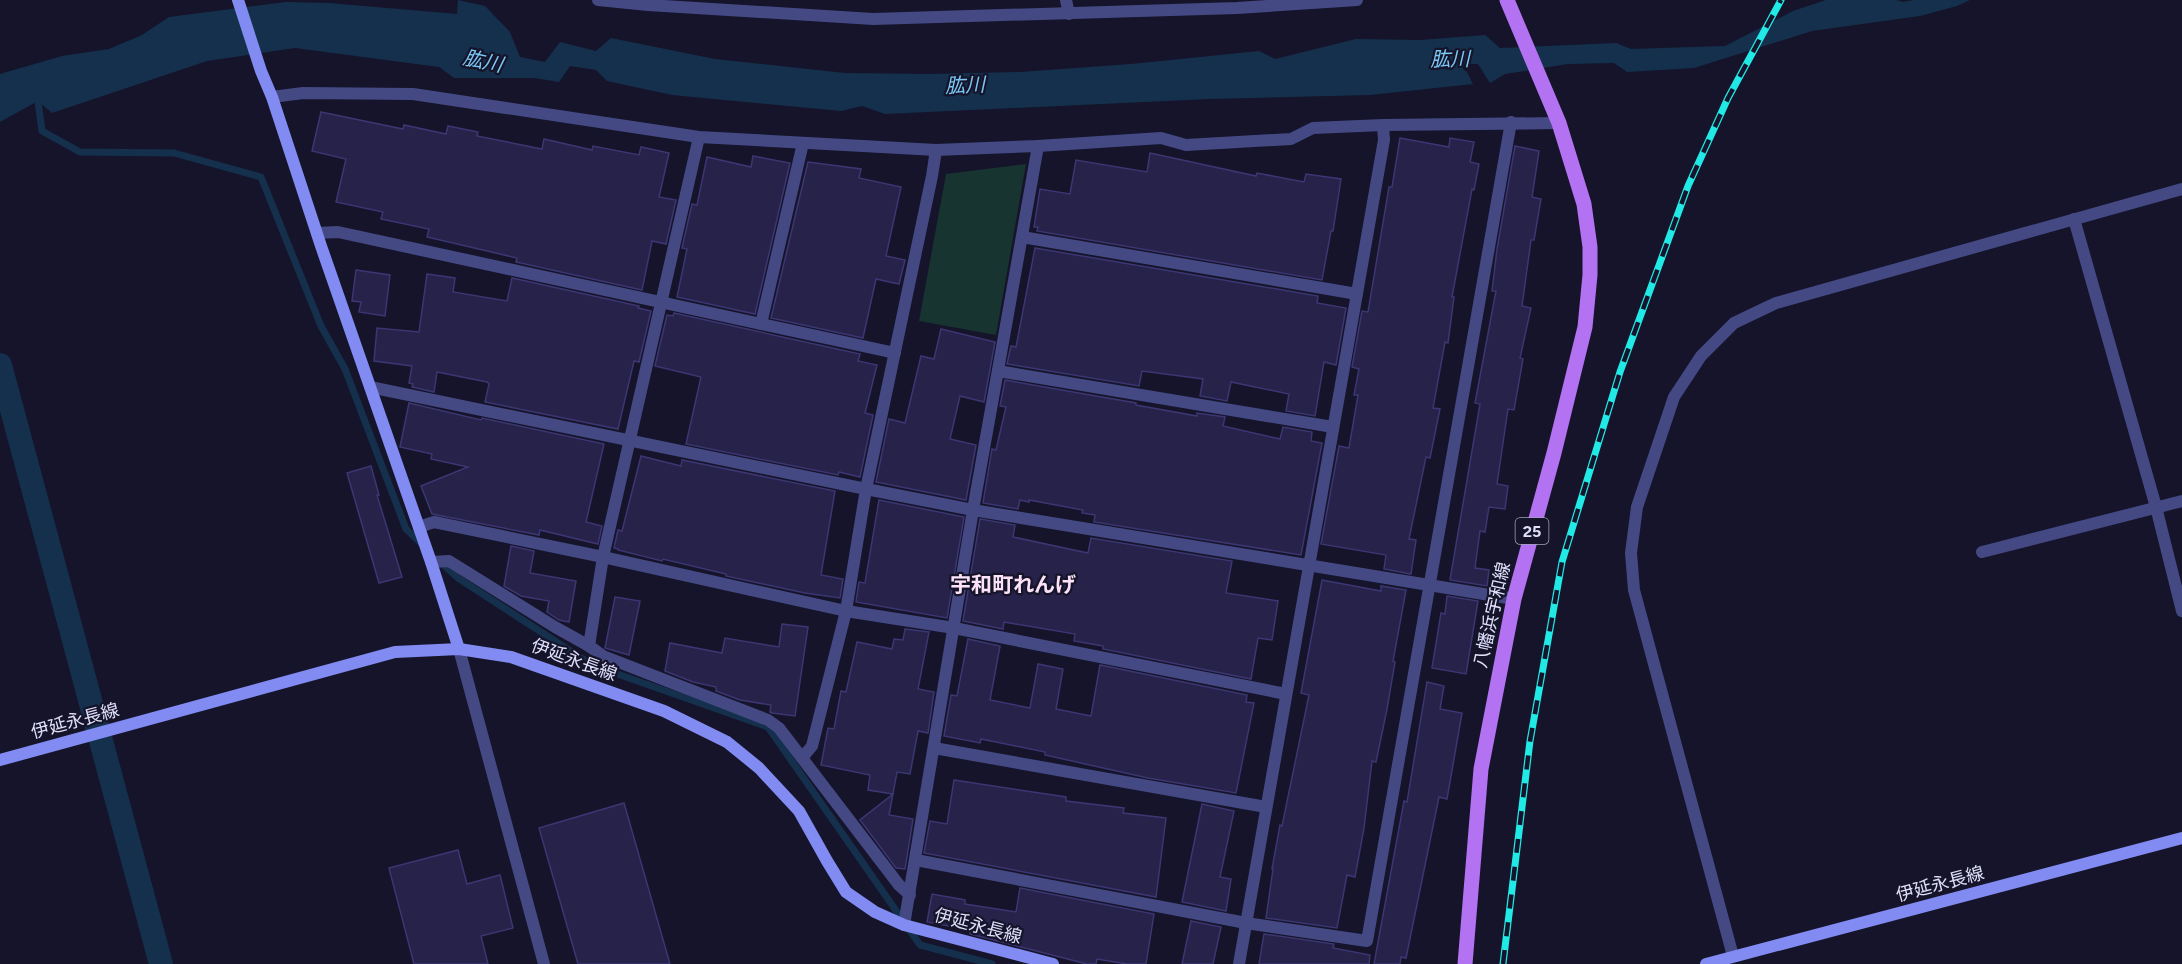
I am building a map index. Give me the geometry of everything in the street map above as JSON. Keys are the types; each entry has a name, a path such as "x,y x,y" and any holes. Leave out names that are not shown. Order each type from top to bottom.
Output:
{"main road":[{"path":"238,0 459,649"},
{"name":"八幡浜宇和線","path":"1465,964 1481,769 1514,599 1554,453 1582,338 1590,275 1590,247 1584,204 1559,123 1508,3"},
{"name":"伊延永長線","path":"0,760 394,652 459,649 511,657 664,711 726,742 759,768 800,812 846,892 875,912 904,925 1053,964"},
{"name":"伊延永長線","path":"1706,964 2182,838"}],"street":[{"path":"598,0 873,19 1237,8 1357,0"},
{"path":"1066,0 1069,14"},
{"path":"272,97 303,93 413,94 699,137 936,150 1161,138 1186,145 1292,139 1313,128 1511,122 1559,123"},
{"path":"916,860 1246,923 1367,941 1511,122"},
{"path":"1239,964 1384,140 1383,125"},
{"path":"589,646 603,557 699,137"},
{"path":"760,324 803,142"},
{"path":"904,925 973,510 1038,146"},
{"path":"802,758 812,746 846,611 866,489 936,150"},
{"path":"1733,957 1634,590 1631,553 1637,507 1674,397 1701,356 1734,324 1776,303 2182,189"},
{"path":"2074,219 2156,507 2182,611"},
{"path":"317,233 338,232 895,353"},
{"path":"1022,237 1357,294"},
{"path":"998,371 1334,427"},
{"path":"370,387 973,510 1514,599"},
{"path":"1982,552 2182,501"},
{"path":"419,527 434,522 846,611 954,628 1287,694"},
{"path":"431,562 449,561 603,656 768,720 779,728 899,885 910,895"},
{"path":"459,649 544,964"},
{"path":"934,748 1266,807"}],"green space":[{"path":"1026,164 996,335 919,321 946,174"}],"water":[{"name":"肱川","path":"458,0 485,6 510,32 520,57 545,62 560,42 596,51 611,38 715,59 845,73 929,74 1020,72 1259,51 1275,59 1356,39 1420,40 1485,35 1500,48 1616,43 1631,49 1725,46 1793,11 1826,0 1896,0 1903,2 1970,0 1920,16 1812,31 1694,68 1627,72 1614,63 1568,64 1505,74 1490,83 1478,64 1464,64 1463,69 1473,84 1370,95 1209,99 885,114 862,106 841,111 672,95 607,81 596,70 570,66 559,82 535,78 454,78 439,67 295,48 207,61 52,113 38,101 0,122 0,74 62,56 109,49 142,35 169,17 286,2 329,3 457,14"}],"building":[{"path":"321,112 403,129 404,125 446,134 448,126 478,132 477,136 542,149 544,139 592,150 593,146 639,155 641,147 669,153 659,197 676,200 666,244 652,241 642,290 516,262 517,258 427,237 429,229 381,219 383,212 336,202 346,159 312,151"},
{"path":"1400,138 1449,147 1450,138 1474,142 1470,162 1479,164 1474,190 1472,189 1452,297 1454,297 1448,343 1445,342 1433,408 1440,409 1430,458 1426,457 1409,539 1416,540 1411,574 1384,569 1386,555 1321,544 1339,446 1349,448 1358,395 1354,395 1359,369 1352,367 1362,311 1368,312 1389,187 1392,187"},
{"path":"1515,146 1539,151 1532,197 1541,199 1534,240 1531,240 1522,306 1531,308 1520,358 1523,359 1514,410 1508,409 1497,484 1508,486 1505,509 1489,507 1485,532 1480,531 1475,568 1489,570 1487,586 1450,580 1480,404 1475,403 1496,291 1492,291 1497,249"},
{"path":"1150,153 1256,176 1257,173 1304,182 1306,174 1341,179 1322,280 1037,231 1038,227 1034,227 1040,189 1070,194 1076,160 1147,172"},
{"path":"753,156 790,163 755,314 677,297 687,249 682,248 692,204 697,205 707,157 751,167"},
{"path":"808,162 861,169 859,178 901,187 886,256 905,260 899,284 876,279 863,338 771,318"},
{"path":"1035,248 1318,296 1317,303 1346,308 1336,365 1324,362 1315,416 1286,411 1289,394 1231,382 1227,401 1200,396 1203,379 1142,371 1139,386 1007,364 1011,346 1016,347"},
{"path":"356,270 390,275 385,316 359,312 361,302 352,301"},
{"path":"427,274 455,278 453,292 507,301 512,278 639,306 638,308 651,311 639,362 634,361 618,429 485,402 489,384 487,382 437,372 434,392 412,387 413,384 409,383 412,366 374,361 377,328 419,332"},
{"path":"674,313 860,354 858,361 877,365 865,413 873,415 860,477 839,472 838,475 686,444 701,377 655,366 667,315 673,316"},
{"path":"941,329 995,342 984,402 960,396 950,439 976,445 966,500 876,482 889,419 905,423 921,356 934,359"},
{"path":"1005,380 1197,416 1197,413 1225,417 1223,426 1280,439 1283,427 1312,432 1311,441 1322,443 1301,555 1094,522 1095,515 1082,513 1083,510 1029,500 1029,502 1020,500 1018,509 983,503 992,449 996,450 1006,407 1000,406"},
{"path":"409,403 481,420 482,418 604,444 586,522 602,526 598,544 540,530 539,535 432,514 421,486 468,467 431,459 432,454 400,447"},
{"path":"641,456 681,466 682,460 835,491 821,575 843,579 840,598 726,576 726,574 663,559 662,561 614,548 618,530 622,531"},
{"path":"371,466 379,495 377,495 402,577 379,583 347,473"},
{"path":"879,500 964,517 947,618 856,602 859,582 865,583"},
{"path":"980,519 1015,525 1013,537 1088,553 1091,538 1232,561 1226,593 1278,601 1272,640 1258,638 1251,679 1103,649 1103,646 1074,641 1075,634 1004,622 1003,629 963,621"},
{"path":"511,546 534,551 530,573 576,581 569,622 559,620 547,612 549,601 521,596 504,586"},
{"path":"1322,580 1381,591 1381,586 1406,590 1387,709 1376,762 1372,761 1355,877 1347,875 1337,928 1266,918 1280,825 1282,826 1309,695 1301,693"},
{"path":"1447,596 1478,601 1466,674 1432,668 1441,613 1445,614"},
{"path":"615,597 640,601 629,655 605,648"},
{"path":"782,624 808,627 795,716 772,713 770,712 771,705 740,700 716,691 716,687 693,682 665,671 670,643 722,653 725,638 779,647"},
{"path":"905,629 929,632 918,689 934,692 928,733 918,731 910,774 897,772 893,794 868,790 870,775 821,765 828,728 834,729 841,691 846,692 857,642 892,649 894,639 903,640"},
{"path":"968,639 1000,646 990,700 1030,708 1038,664 1063,669 1056,709 1091,716 1100,665 1247,695 1246,702 1254,703 1236,793 1148,778 1045,755 1045,752 981,739 980,743 944,736 951,695 957,696"},
{"path":"1427,682 1444,686 1440,709 1462,713 1447,799 1439,797 1406,958 1401,957 1400,964 1374,964 1404,801 1407,802"},
{"path":"954,780 1066,797 1066,801 1124,808 1123,813 1166,818 1156,897 924,853 930,821 947,824"},
{"path":"893,794 889,815 913,819 905,869 896,868 860,820"},
{"path":"624,803 670,964 578,964 539,828"},
{"path":"1202,804 1234,811 1220,877 1231,879 1226,911 1182,902"},
{"path":"458,850 467,884 500,875 513,928 481,936 488,964 414,964 389,868"},
{"path":"1020,888 1154,914 1146,964 1127,964 1097,959 1096,964 1087,964 970,934 970,930 927,922 932,894 965,900 965,904 1016,912"},
{"path":"1191,921 1221,927 1213,964 1182,964"},
{"path":"1264,934 1334,944 1333,948 1370,955 1369,964 1259,964"}],"waterway":[{"path":"38,101 42,131 80,152 174,153 261,177 321,326 345,369 406,529 424,546"},
{"path":"0,365 161,964"},
{"path":"440,562 458,578 592,665 768,727 920,945 992,964"}],"railway":[{"path":"1503,964 1530,741 1562,562 1620,372 1688,186 1728,98 1781,0"}],"district":[{"name":"宇和町れんげ","path":"1013,585"}]}
